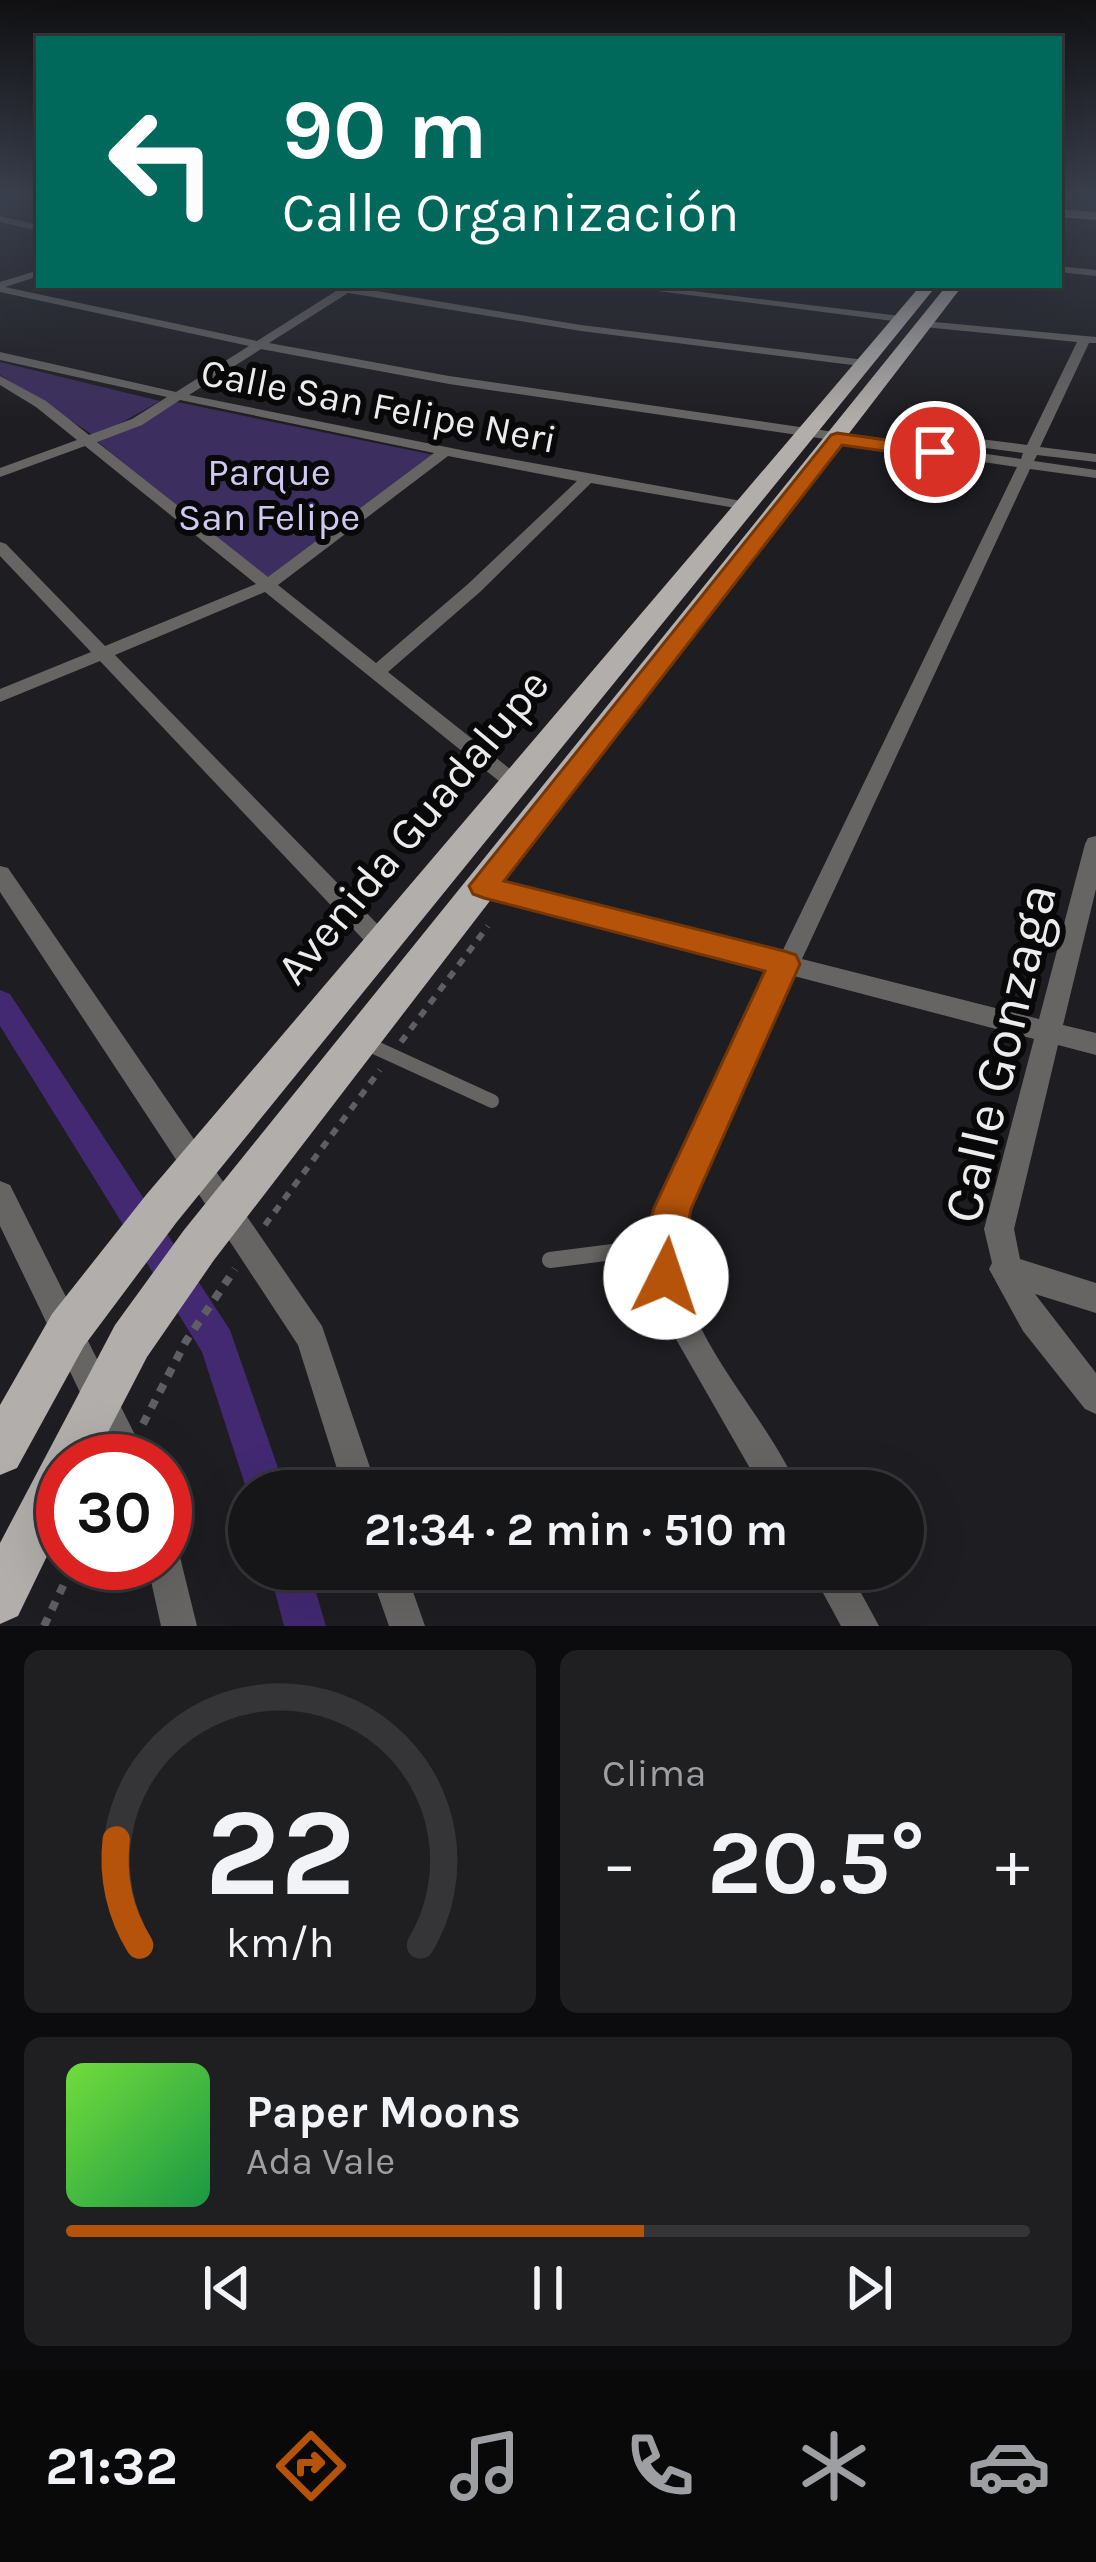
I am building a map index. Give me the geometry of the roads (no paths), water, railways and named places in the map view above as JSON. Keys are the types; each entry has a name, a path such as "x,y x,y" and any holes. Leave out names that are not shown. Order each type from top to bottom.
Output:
{"main road":[{"name":"Avenida Guadalupe","path":"80,1434 130,1341 230,1227 361,1041 484,886 827,430 865,364 927,288"},
{"name":"Avenida Guadalupe","path":"0,1451 81,1312 161,1209 748,506 827,430 954,288"},
{"path":"0,1598 36,1525"}],"street":[{"path":"0,283 36,274"},
{"path":"16,280 36,284"},
{"path":"0,283 259,345 493,387 1027,457 1096,474"},
{"path":"54,288 461,369 827,430"},
{"path":"0,473 90,443 176,399 348,288"},
{"path":"356,288 581,328 865,364"},
{"path":"640,288 901,319"},
{"path":"770,1470 684,1321 666,1277 663,1245 672,1208 1027,457 1090,340 924,325"},
{"name":"Calle San Felipe Neri","path":"0,356 176,399 443,453 748,506"},
{"path":"0,380 90,443 517,785"},
{"path":"0,696 268,585 443,453"},
{"path":"1027,457 1096,458"},
{"path":"377,672 474,588 588,478"},
{"path":"0,547 384,946"},
{"name":"Calle Gonzaga","path":"1096,844 999,1229 1004,1269 1026,1313 1096,1398"},
{"path":"0,874 197,1167 230,1227 311,1337 354,1470"},
{"path":"484,886 1096,1044"},
{"path":"0,1195 81,1312 100,1394 122,1434"},
{"path":"1004,1269 1096,1298"},
{"path":"171,1590 179,1626"},
{"path":"394,1590 407,1626"},
{"path":"840,1590 861,1626"}],"lane":[{"path":"361,1041 492,1101"},
{"path":"550,1260 663,1245"}],"waterway":[{"path":"0,1002 217,1343 259,1470"},
{"path":"295,1590 305,1626"}],"park label":[{"name":"Parque San Felipe","path":"269,494"}]}
